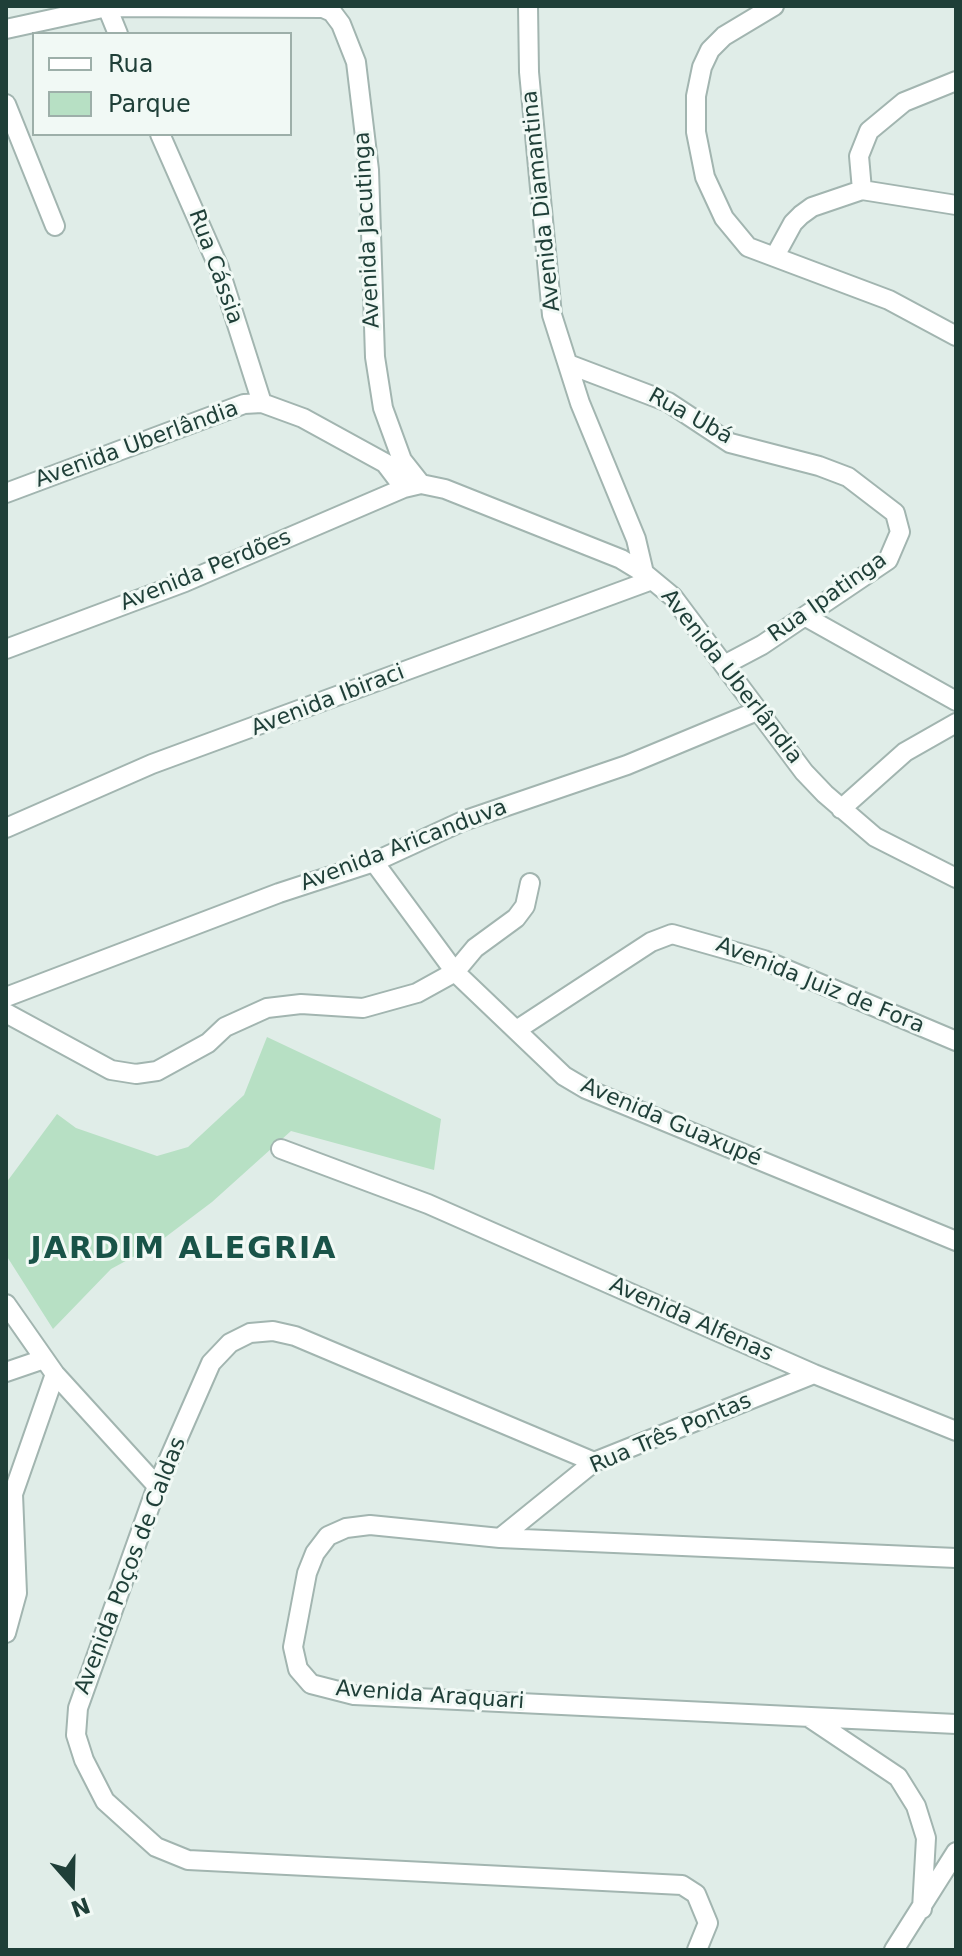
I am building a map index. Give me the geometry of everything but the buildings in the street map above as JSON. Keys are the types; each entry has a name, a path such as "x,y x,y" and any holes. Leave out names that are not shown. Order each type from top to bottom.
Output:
{"street":[{"name":"Avenida Diamantina","path":"528,6 529,72 552,315 580,403 648,576"},
{"path":"774,6 745,20 710,50 702,67 696,132 705,177 724,218 748,247 889,300 956,336"},
{"path":"107,7 117,32"},
{"name":"Avenida Jacutinga","path":"6,29 107,7 311,7 332,12 341,24 356,62 369,170 375,357 383,408 412,486"},
{"path":"862,190 859,156 869,131 904,102 956,81"},
{"path":"6,104 55,226"},
{"name":"Rua Cássia","path":"161,136 219,268 262,403"},
{"path":"775,256 793,223 801,215 812,207 862,190 956,205"},
{"name":"Rua Ubá","path":"568,364 668,402 730,443 819,466 848,477 895,513"},
{"name":"Avenida Uberlândia","path":"6,493 244,404 262,403 303,418 385,463 412,486 473,500 621,559 648,576 673,597 804,772 841,809 875,837 956,878"},
{"name":"Avenida Perdões","path":"6,649 185,582 412,486"},
{"name":"Rua Ipatinga","path":"726,664 806,617 888,560 900,532 895,513"},
{"name":"Avenida Ibiraci","path":"6,828 152,764 648,576"},
{"path":"806,617 956,701"},
{"name":"Avenida Aricanduva","path":"6,997 279,893 374,862 463,821 627,765 757,711"},
{"path":"841,809 905,752 956,723"},
{"name":"Avenida Guaxupé","path":"374,862 455,972 518,1029 541,1056 586,1089 956,1241"},
{"path":"6,1013 111,1070 136,1074 167,1068 208,1043 225,1027 267,1008 301,1004 383,1005 404,1000 455,972 475,948 516,918 525,906 530,883"},
{"name":"Avenida Juiz de Fora","path":"518,1029 651,942 672,934 764,960 956,1041"},
{"name":"Avenida Alfenas","path":"281,1149 428,1204 814,1374 956,1431"},
{"path":"6,1304 50,1366 157,1486"},
{"name":"Avenida Poços de Caldas","path":"594,1462 295,1336 273,1331 250,1333 230,1343 211,1363 157,1486 78,1708 76,1735 84,1760 105,1801 156,1847 188,1860 682,1885 696,1894 708,1923 697,1950"},
{"path":"6,1372 50,1366"},
{"path":"6,1633 17,1593 10,1493 50,1366"},
{"name":"Rua Três Pontas","path":"500,1538 594,1462 814,1374"},
{"name":"Avenida Araquari","path":"956,1558 500,1538 370,1525 346,1528 328,1536 307,1573 293,1647 298,1669 311,1684 354,1695 956,1724"},
{"path":"808,1717 898,1777 916,1806 926,1838 922,1909"},
{"path":"894,1950 956,1852"}],"green space":[{"path":"267,1037 441,1119 434,1170 291,1131 212,1202 155,1245 111,1269 53,1329 6,1255 6,1183 57,1114 76,1128 157,1156 188,1147 244,1095"}],"district":[{"name":"JARDIM ALEGRIA","path":"184,1250"}]}
